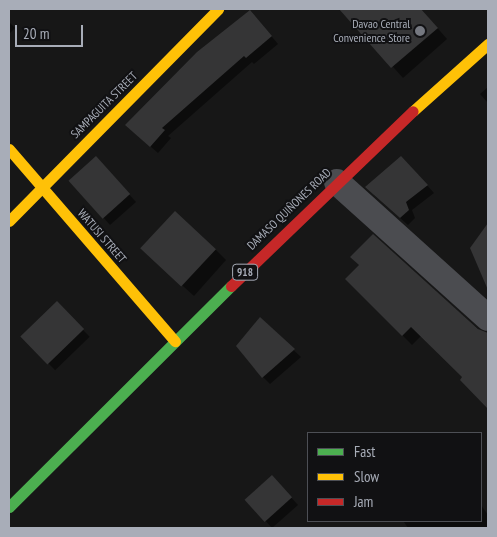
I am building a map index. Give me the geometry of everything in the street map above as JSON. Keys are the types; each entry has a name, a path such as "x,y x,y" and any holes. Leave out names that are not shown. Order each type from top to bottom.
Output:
{"main road":[{"name":"SAMPAGUITA STREET","path":"9,221 218,9"},
{"name":"DAMASO QUIÑONES ROAD","path":"9,507 337,182 488,44"},
{"name":"WATUSI STREET","path":"9,149 175,341"}],"street":[{"path":"337,182 488,318"}],"building":[{"path":"339,9 421,9 438,28 391,68"},
{"path":"250,10 272,36 246,58 244,56 162,128 165,130 150,147 125,125 197,52"},
{"path":"96,156 130,194 103,219 69,181"},
{"path":"401,156 428,185 406,202 409,210 400,218 365,187"},
{"path":"175,211 216,249 181,286 140,248"},
{"path":"488,223 488,290 470,248"},
{"path":"373,234 478,329 488,333 488,409 460,380 462,377 411,327 402,336 345,279 359,265 350,257"},
{"path":"57,301 84,329 47,364 20,336"},
{"path":"260,317 295,349 262,378 236,346"},
{"path":"272,475 292,497 265,522 245,500"}],"traffic: fast":[{"path":"9,507 231,286"}],"traffic: slow":[{"path":"9,221 218,9"},
{"path":"413,111 488,44"},
{"path":"9,149 175,341"}],"traffic: jam":[{"path":"231,286 413,111"}],"place":[{"name":"Davao Central Convenience Store","path":"420,31"}]}
